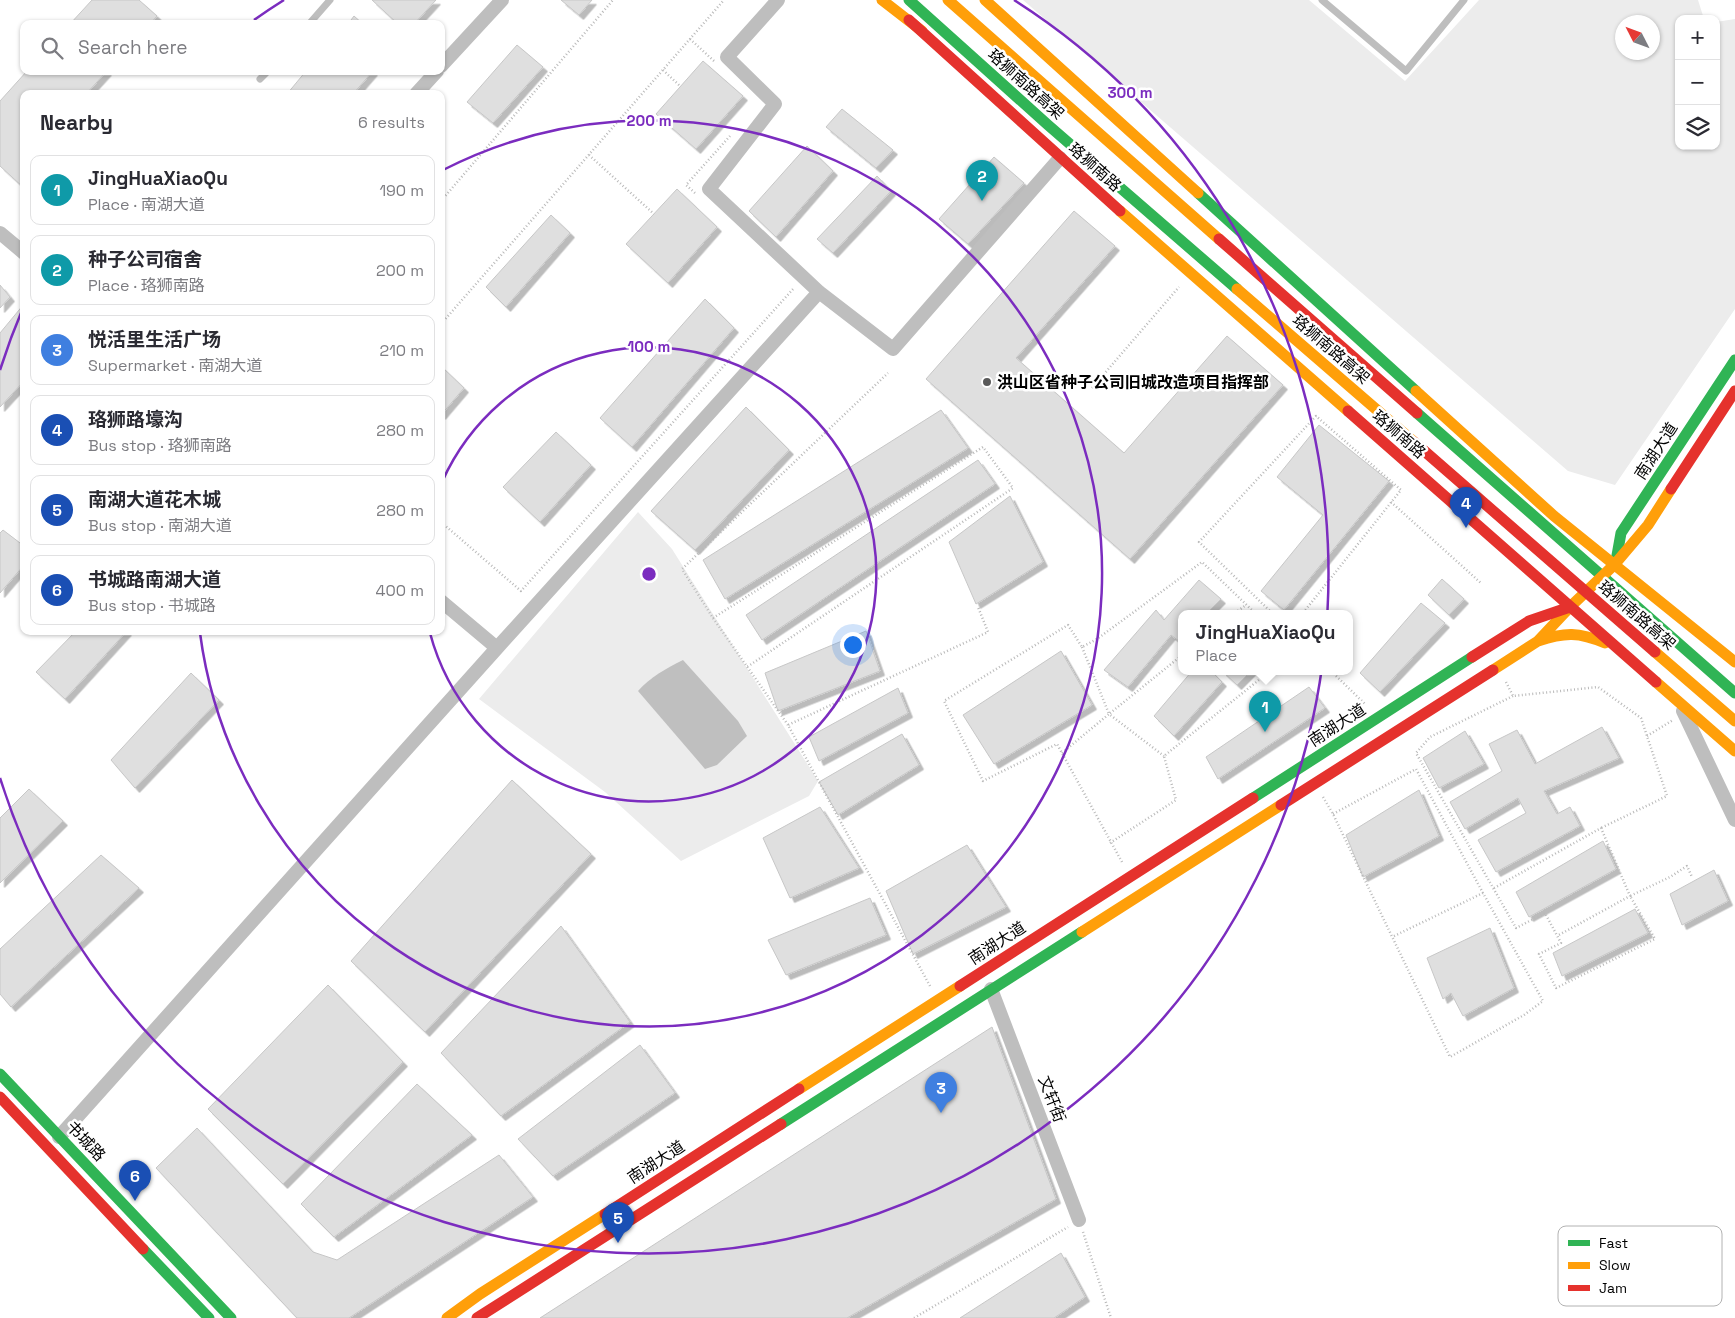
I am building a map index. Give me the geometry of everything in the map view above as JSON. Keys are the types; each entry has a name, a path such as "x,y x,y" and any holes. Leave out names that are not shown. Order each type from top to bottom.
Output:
{"main road":[{"path":"882,0 1048,125"},
{"name":"珞狮南路","path":"886,0 1060,158 1533,574 1682,708 1735,751"},
{"name":"珞狮南路高架","path":"909,0 1048,125 1735,721"},
{"name":"珞狮南路高架","path":"948,0 1735,693"},
{"path":"985,0 1554,516 1735,662"},
{"name":"南湖大道","path":"1615,564 1622,533 1735,360"},
{"name":"南湖大道","path":"477,1318 1538,641 1615,564 1648,525 1735,391"},
{"path":"1554,516 1594,534"},
{"path":"1607,534 1622,533"},
{"path":"1528,621 1541,608 1543,600 1542,589 1533,574"},
{"name":"南湖大道","path":"447,1318 480,1294 1528,621 1570,607"},
{"path":"1538,641 1558,634 1583,633 1616,648"},
{"name":"书城路","path":"0,1074 231,1318"},
{"name":"书城路","path":"0,1097 209,1318"}],"street":[{"path":"445,62 502,0"},
{"path":"778,0 728,56 775,104 709,189 819,292 893,349 1060,158"},
{"path":"420,90 433,75"},
{"path":"0,233 20,250"},
{"path":"59,1137 819,292"},
{"path":"445,604 498,648"},
{"path":"1682,708 1735,820"},
{"name":"文轩街","path":"991,989 1079,1220"}],"lane":[{"path":"312,20 330,0"},
{"path":"1322,0 1406,71 1464,0"},
{"path":"260,79 264,75"}],"path":[{"path":"445,196 613,0"},
{"path":"445,319 724,0"},
{"path":"690,39 718,65"},
{"path":"663,70 680,86"},
{"path":"701,198 686,185 733,133"},
{"path":"589,155 654,214"},
{"path":"1092,388 1191,273"},
{"path":"445,525 521,591 794,287"},
{"path":"888,373 682,569 713,618 788,725 938,1000"},
{"path":"1269,610 1200,542 1316,416 1401,490 1305,610"},
{"path":"713,618 983,447 1013,488 747,667"},
{"path":"1391,502 1482,584"},
{"path":"1082,647 1097,639 1202,562 1252,610"},
{"path":"1239,610 1246,604"},
{"path":"788,725 988,632 978,607"},
{"path":"1068,626 1082,647 1109,714 1164,756 1176,800 1110,843 1057,744 984,781 944,701 1068,626"},
{"path":"1062,753 1178,658"},
{"path":"1497,667 1513,696"},
{"path":"1164,756 1265,675"},
{"path":"1335,675 1379,718"},
{"path":"1494,888 1601,828 1667,796 1641,718 1598,687 1513,696 1430,737 1416,753 1516,928 1545,913 1561,942 1539,954 1556,988 1655,939 1630,896 1601,828"},
{"path":"1647,736 1682,708"},
{"path":"1315,783 1333,814 1450,1057 1524,1015 1543,1001 1482,893 1416,768 1333,814"},
{"path":"1557,936 1630,896 1670,877 1686,866 1692,877"},
{"path":"1392,937 1482,893"},
{"path":"914,1318 1079,1220 1112,1318"}],"shaded area":[{"path":"1023,0 1309,0 1405,81 1479,0 1698,0 1703,15 1675,15 1675,150 1720,150 1720,21 1735,19 1735,309 1615,485 1568,471"},
{"path":"638,512 672,549 818,781 809,796 681,861 605,792 479,699"},
{"path":"683,660 738,721 747,736 717,765 705,769 638,691 653,677"}],"building":[{"path":"92,0 139,0 157,16 154,20 74,20"},
{"path":"372,0 436,0 418,20 394,20"},
{"path":"561,0 592,0 579,15"},
{"path":"517,45 543,67 493,123 467,102"},
{"path":"703,61 743,96 696,149 656,114"},
{"path":"23,75 103,75 90,90 20,90 20,184 0,166 0,101"},
{"path":"303,75 370,75 356,90 290,90"},
{"path":"842,109 893,150 876,168 826,127"},
{"path":"807,146 833,171 776,237 749,211"},
{"path":"994,157 1024,183 968,244 939,219"},
{"path":"877,176 891,191 833,253 817,239"},
{"path":"677,189 717,227 668,283 626,244"},
{"name":"洪山区省种子公司旧城改造项目指挥部","path":"1074,211 1115,246 1016,358 1124,453 1227,336 1283,385 1130,559 926,379"},
{"path":"551,215 570,233 506,307 486,287"},
{"path":"0,285 10,297 0,308"},
{"path":"705,299 734,328 632,447 600,418"},
{"path":"20,309 20,385 0,407 0,333"},
{"path":"445,370 464,388 445,410"},
{"path":"746,407 789,450 695,550 651,511"},
{"path":"941,410 968,448 725,599 703,560"},
{"path":"1319,425 1389,481 1284,610 1261,591 1323,515 1277,477"},
{"path":"556,432 591,465 540,522 503,487"},
{"path":"978,460 995,484 762,640 746,615"},
{"path":"1010,496 1043,562 976,604 949,542"},
{"path":"3,530 20,543 20,570 0,593 0,533"},
{"path":"1442,579 1464,599 1449,615 1428,595"},
{"path":"1199,580 1221,599 1210,610 1178,610 1178,640 1171,635 1128,687 1104,670 1156,610 1164,620"},
{"path":"1421,603 1445,623 1380,692 1360,673"},
{"path":"866,631 880,671 778,711 765,673"},
{"path":"72,635 123,635 65,699 36,672"},
{"path":"1061,651 1092,705 994,764 963,715"},
{"path":"191,673 219,700 135,788 111,760"},
{"path":"1189,675 1215,675 1222,682 1174,736 1154,716"},
{"path":"1226,675 1247,675 1237,685"},
{"path":"1309,687 1325,708 1218,779 1206,757"},
{"path":"898,688 908,713 819,761 809,737"},
{"path":"1602,727 1619,758 1544,791 1557,814 1570,807 1580,826 1496,872 1478,840 1526,813 1518,798 1465,829 1450,802 1502,771 1489,744 1517,730 1535,764"},
{"path":"1465,731 1484,764 1439,788 1423,758"},
{"path":"902,734 919,765 838,815 819,782"},
{"path":"512,780 591,854 425,1032 351,961"},
{"path":"29,789 63,821 0,883 0,818"},
{"path":"1419,790 1439,836 1363,877 1346,835"},
{"path":"820,807 859,868 790,898 763,838"},
{"path":"1603,841 1616,869 1529,917 1516,892"},
{"path":"967,845 1006,907 913,954 886,891"},
{"path":"101,855 139,888 11,1007 0,994 0,949"},
{"path":"1714,870 1728,901 1682,925 1670,894"},
{"path":"870,898 886,935 786,975 768,940"},
{"path":"1635,909 1648,933 1562,976 1553,953"},
{"path":"561,926 630,1022 501,1116 441,1053"},
{"path":"1490,928 1514,988 1463,1016 1451,993 1443,999 1427,958"},
{"path":"328,985 403,1062 283,1184 208,1109"},
{"path":"992,1027 1056,1199 847,1318 540,1318"},
{"path":"640,1045 675,1093 553,1176 518,1139"},
{"path":"417,1084 472,1135 334,1237 301,1204"},
{"path":"197,1128 313,1252 337,1260 499,1155 533,1197 349,1318 297,1318 156,1168"},
{"path":"1061,1253 1085,1297 1054,1318 960,1318"}],"traffic: fast":[{"path":"909,0 1048,125 1237,289"},
{"path":"1198,193 1416,391"},
{"path":"1616,561 1621,533 1735,360"},
{"path":"1417,413 1735,693"},
{"path":"1253,798 1472,657"},
{"path":"781,1124 1082,932"},
{"path":"0,1074 231,1318"},
{"path":"143,1249 209,1318"}],"traffic: slow":[{"path":"882,0 922,31"},
{"path":"948,0 1219,239"},
{"path":"985,0 1198,193"},
{"path":"1120,211 1348,411"},
{"path":"1237,289 1414,442"},
{"path":"1416,391 1554,516 1735,662"},
{"path":"1493,670 1538,641 1615,564 1648,525 1671,489"},
{"path":"1538,641 1556,636 1579,635 1605,643"},
{"path":"1655,652 1735,721"},
{"path":"1656,682 1735,751"},
{"path":"1082,932 1281,805"},
{"path":"799,1089 960,986"},
{"path":"447,1318 480,1294 605,1214"}],"traffic: jam":[{"path":"909,20 1120,211"},
{"path":"1219,239 1417,413"},
{"path":"1671,489 1735,391"},
{"path":"1348,411 1656,682"},
{"path":"1414,442 1655,652"},
{"path":"1472,657 1529,621 1567,608"},
{"path":"1281,805 1493,670"},
{"path":"960,986 1253,798"},
{"path":"605,1214 799,1089"},
{"path":"0,1097 143,1249"},
{"path":"477,1318 781,1124"}],"place":[{"name":"种子公司宿舍","path":"982,201"},
{"name":"洪山区省种子公司旧城改造项目指挥部","path":"987,382"},
{"name":"珞狮路壕沟","path":"1466,528"},
{"name":"JingHuaXiaoQu","path":"1265,732"},
{"name":"悦活里生活广场","path":"941,1113"},
{"name":"书城路南湖大道","path":"135,1201"},
{"name":"南湖大道花木城","path":"618,1243"}]}
